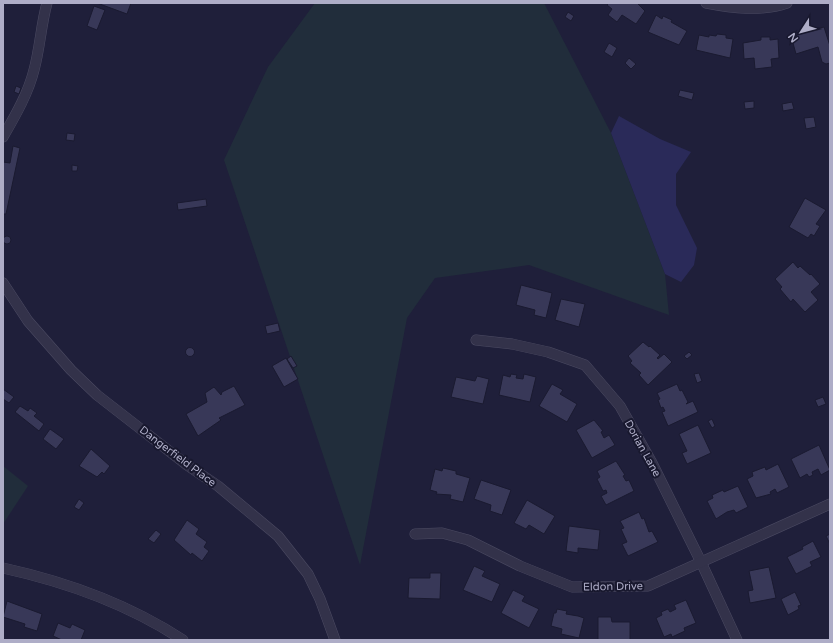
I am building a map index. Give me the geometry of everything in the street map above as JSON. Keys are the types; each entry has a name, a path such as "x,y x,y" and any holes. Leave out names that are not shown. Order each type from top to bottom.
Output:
{"street":[{"path":"3,137 29,86 34,70 42,19 47,3"},
{"path":"706,3 725,7 757,8 787,3"},
{"name":"Dangerfield Place","path":"3,283 28,321 51,349 94,391 187,465 218,486 278,536 308,574 320,599 335,640"},
{"name":"Dorian Lane","path":"476,340 512,344 548,352 585,365 620,406 652,463 701,562 737,640"},
{"name":"Eldon Drive","path":"415,534 442,533 468,540 520,566 572,587 648,586 830,504"},
{"path":"3,568 53,581 107,599 143,616 183,640"}],"shaded area":[{"path":"315,3 544,3 611,133 665,274 669,315 529,265 435,278 407,318 360,565 224,160 268,67"},
{"path":"619,116 660,139 691,152 676,174 676,205 697,248 694,265 681,282 665,274 611,133"},
{"path":"3,466 28,486 3,524"}],"building":[{"path":"97,3 131,3 127,14"},
{"path":"609,3 637,3 645,11 636,24 622,15 617,22 608,15 612,9 607,5"},
{"path":"94,6 105,10 97,30 87,26"},
{"path":"568,12 574,16 571,21 565,17"},
{"path":"656,15 662,19 663,16 672,20 671,22 687,31 679,45 648,32"},
{"path":"824,27 830,46 830,63 826,64 822,62 818,47 796,54 791,36 806,28 807,31"},
{"path":"717,34 726,35 726,38 733,39 730,58 696,50 699,35 709,37 709,35 716,36"},
{"path":"761,37 770,37 770,40 778,39 779,58 771,59 772,67 755,69 754,58 744,59 743,43 761,40"},
{"path":"609,43 617,48 612,57 604,52"},
{"path":"629,58 636,64 631,69 625,63"},
{"path":"16,86 21,88 19,94 14,92"},
{"path":"680,90 694,93 692,100 678,96"},
{"path":"754,101 754,108 745,109 744,102"},
{"path":"792,102 794,109 783,111 782,104"},
{"path":"814,117 816,127 806,129 804,118"},
{"path":"67,133 75,134 74,141 66,140"},
{"path":"13,146 20,148 6,214 3,214 3,162 10,163"},
{"path":"72,165 78,166 77,171 72,171"},
{"path":"805,198 826,210 816,224 820,226 814,236 811,234 808,238 789,227"},
{"path":"206,199 207,206 178,210 177,203"},
{"path":"5,236 9,236 11,240 9,244 5,244 3,242 3,238"},
{"path":"793,262 798,268 800,266 810,275 811,274 820,284 811,292 818,300 805,312 793,299 791,302 780,289 782,287 775,279"},
{"path":"521,285 552,293 546,318 534,315 535,310 516,305"},
{"path":"561,299 585,304 579,327 555,320"},
{"path":"278,323 280,331 267,334 265,326"},
{"path":"643,342 660,355 657,358 658,359 664,354 672,362 648,385 639,375 641,373 630,363 632,361 628,356"},
{"path":"188,348 192,348 194,352 192,356 188,356 186,354 186,350"},
{"path":"689,352 692,355 687,359 684,356"},
{"path":"291,356 297,366 293,368 287,359"},
{"path":"286,358 298,379 284,387 272,366"},
{"path":"699,373 702,381 697,383 694,374"},
{"path":"511,374 517,375 516,378 523,379 524,374 536,377 530,402 499,395 503,375 510,377"},
{"path":"477,376 489,379 483,404 451,397 456,377 475,381"},
{"path":"552,384 563,390 560,394 577,404 567,422 539,406"},
{"path":"677,384 688,402 686,404 693,401 698,412 668,426 662,412 665,411 663,407 661,408 658,400 660,399 657,393"},
{"path":"234,386 245,405 219,418 221,420 198,436 186,414 207,402 205,393 214,387 221,395 222,392"},
{"path":"3,389 14,397 9,403 3,399"},
{"path":"823,397 826,404 818,407 815,400"},
{"path":"20,406 28,411 30,408 37,413 34,416 44,424 39,431 15,412"},
{"path":"712,419 715,426 712,428 708,421"},
{"path":"594,420 603,431 601,432 604,438 609,435 615,445 592,458 576,430"},
{"path":"698,425 711,453 687,464 682,453 687,451 679,434"},
{"path":"50,429 64,439 56,449 43,439"},
{"path":"819,445 830,470 821,475 818,469 812,472 813,475 809,477 807,474 800,478 791,459"},
{"path":"91,449 110,466 104,474 102,472 97,477 79,466"},
{"path":"616,461 625,475 623,476 626,481 629,480 634,491 606,505 601,496 607,493 606,490 603,491 597,479 600,477 597,471"},
{"path":"778,464 789,487 777,493 775,489 770,492 771,494 756,498 747,479 753,476 752,472 765,467 766,470"},
{"path":"443,468 456,471 456,474 470,478 463,502 450,499 451,495 436,494 437,492 430,490 435,469 442,471"},
{"path":"481,480 511,490 502,515 490,511 491,505 474,499"},
{"path":"738,486 748,507 736,513 734,510 727,512 716,519 707,501 713,498 712,495"},
{"path":"79,499 84,503 79,510 74,507"},
{"path":"527,500 555,516 544,534 529,525 526,529 514,523"},
{"path":"639,512 642,519 644,518 649,532 652,531 658,542 628,556 622,544 627,542 621,529 624,528 620,521"},
{"path":"187,520 199,529 196,534 207,542 204,547 209,551 202,561 192,553 191,555 174,540"},
{"path":"569,526 600,530 598,550 578,548 578,553 566,551"},
{"path":"156,530 161,534 154,543 148,539"},
{"path":"830,534 830,544 826,536"},
{"path":"813,541 821,557 810,562 812,566 796,574 787,557 803,549 802,547"},
{"path":"474,566 485,571 482,576 500,584 492,602 463,590"},
{"path":"769,567 776,598 750,603 748,591 753,590 749,571"},
{"path":"430,573 441,573 440,599 408,598 409,578 430,578"},
{"path":"513,590 525,596 522,601 539,609 529,628 501,613"},
{"path":"795,592 801,605 798,606 799,609 788,615 781,599"},
{"path":"686,600 696,623 684,628 685,631 672,637 671,634 664,637 656,618 662,615 661,612 668,609 670,612 676,609 674,605"},
{"path":"7,601 42,614 37,631 24,627 25,624 3,617"},
{"path":"557,609 567,611 566,614 584,618 579,638 561,634 562,629 551,626 554,613 556,613"},
{"path":"598,617 611,617 612,622 630,622 630,640 598,640"},
{"path":"58,623 70,628 72,624 85,630 81,640 62,640 53,636"}]}
